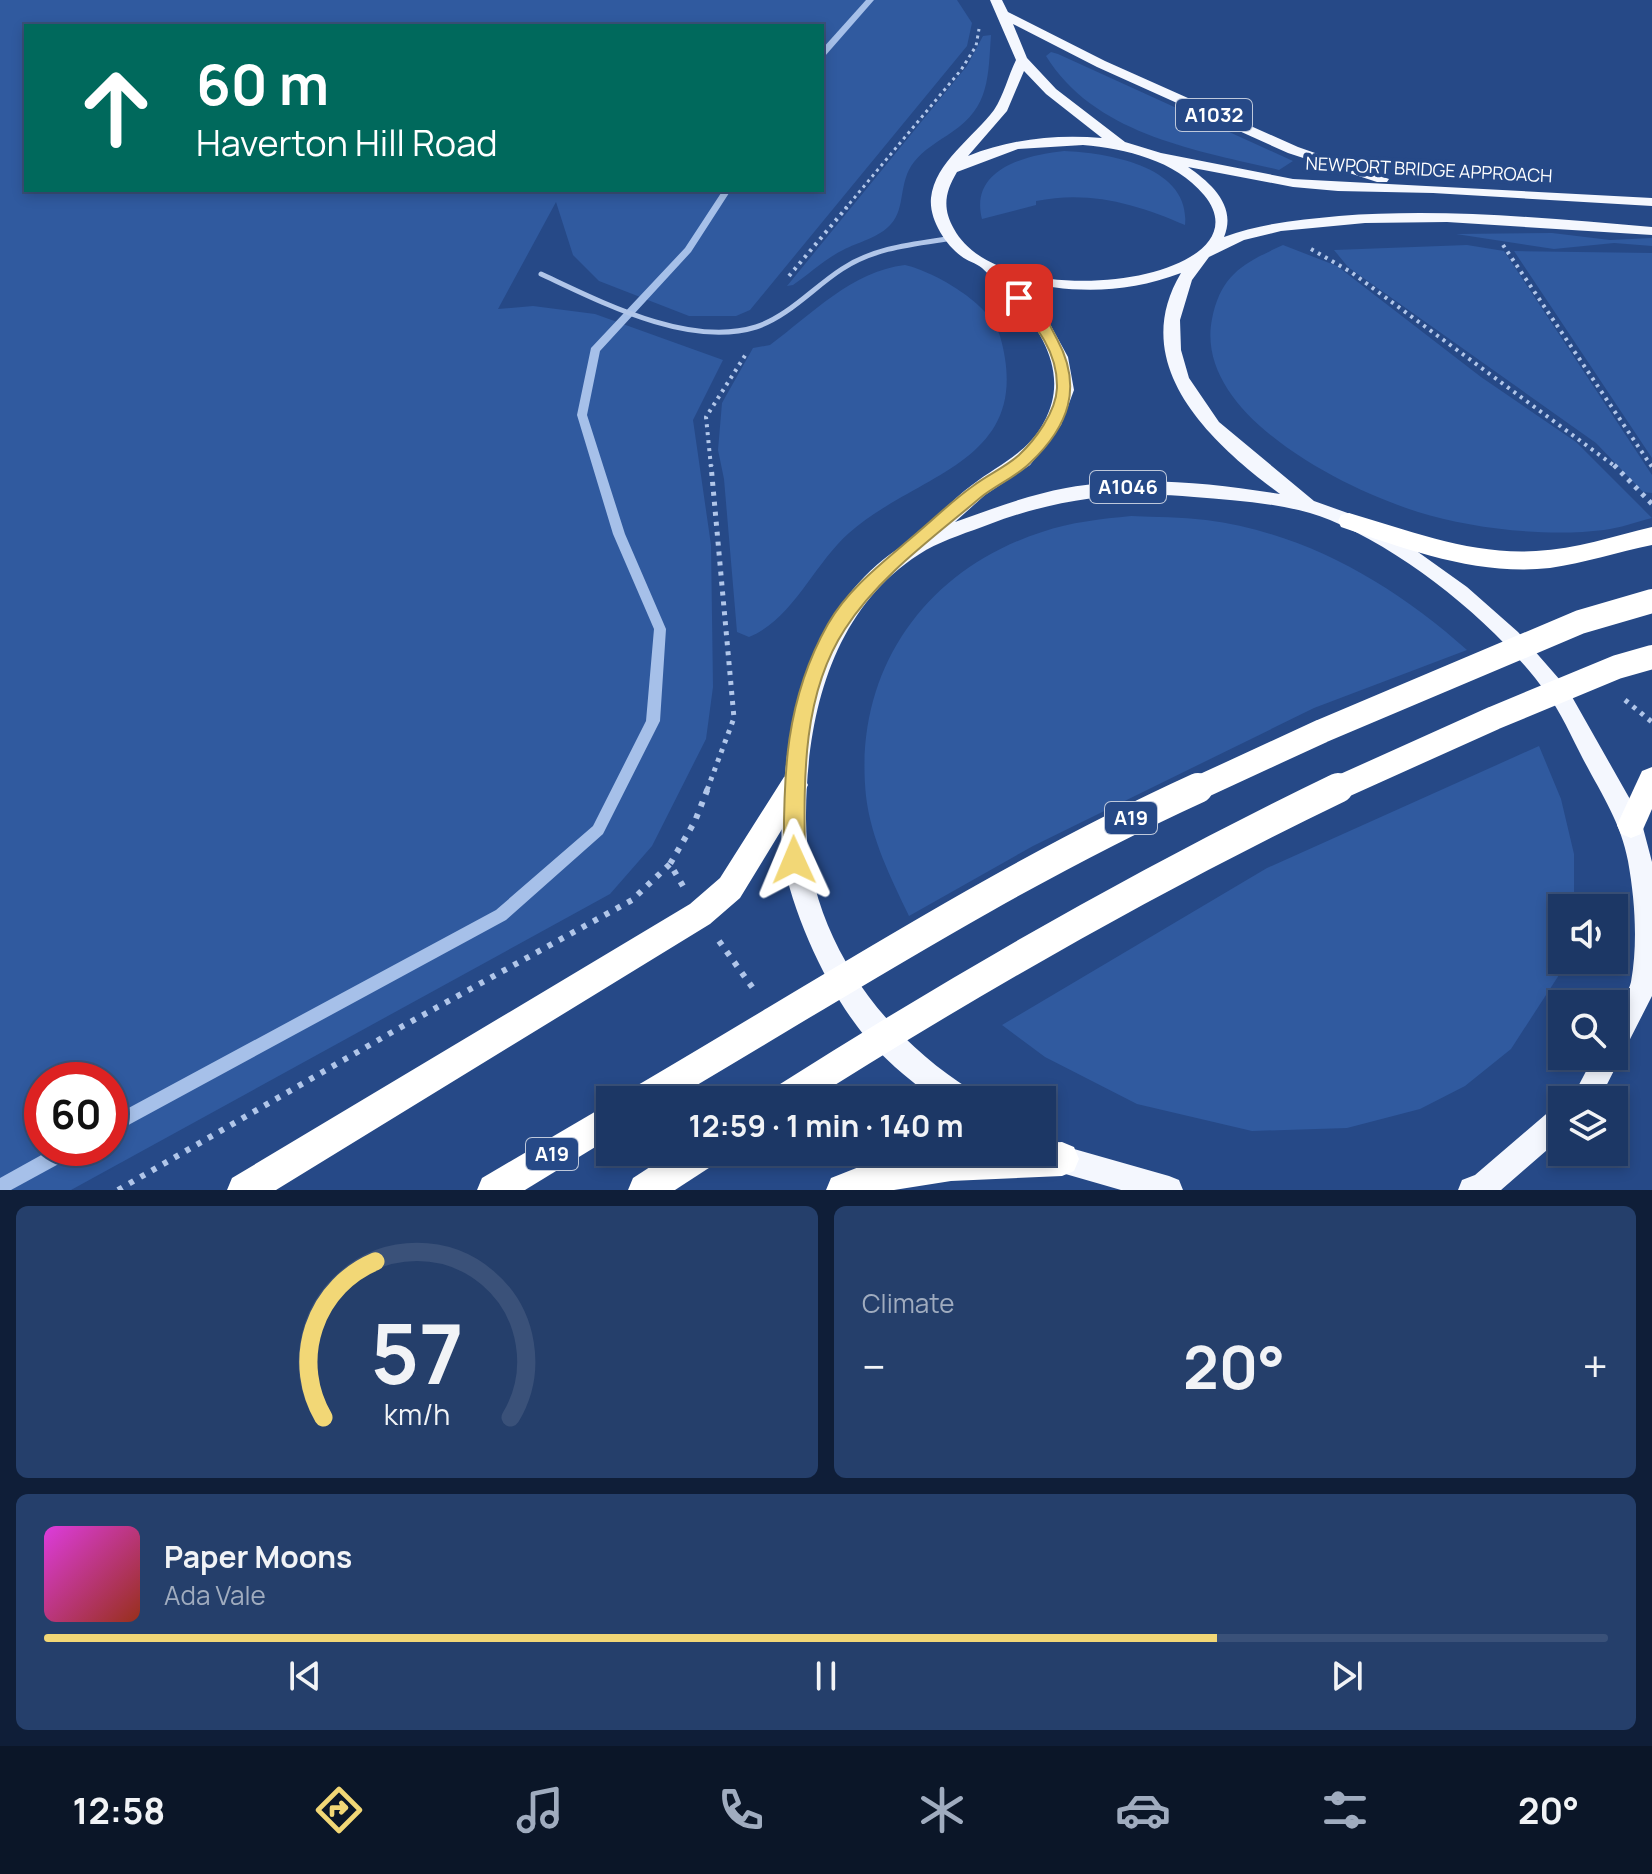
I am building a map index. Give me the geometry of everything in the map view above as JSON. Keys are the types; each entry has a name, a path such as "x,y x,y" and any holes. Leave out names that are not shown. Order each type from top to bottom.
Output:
{"highway":[{"path":"1349,521 1429,548 1479,557 1537,560 1652,536"},
{"name":"A19","path":"666,1086 966,909 1136,816 1322,731 1580,622 1652,601"},
{"path":"804,1086 850,1056 1199,856 1374,770 1617,667 1652,657"},
{"path":"1631,825 1652,779"},
{"path":"244,1190 700,914 730,888 794,785"},
{"name":"A19","path":"494,1190 596,1128"},
{"path":"645,1190 682,1166"},
{"path":"843,1190 861,1182 927,1166"}],"main road":[{"name":"A1046","path":"996,0 1006,15 1022,61 1081,118 1121,146"},
{"name":"A1032","path":"1006,15 1101,64 1302,154 1364,175 1433,189"},
{"name":"A1046","path":"938,1086 871,1024 832,958 806,902 794,860 798,729 817,670 836,626 868,585 917,546 978,490 1024,460 1052,425 1065,390 1060,357 1037,315 983,264 965,252 939,216 939,194 973,139 988,127 1003,107 1022,61"},
{"name":"A1046","path":"953,169 986,152 1027,143 1061,141 1121,146 1158,157 1195,178 1218,206 1222,217 1219,232 1175,299 1173,363 1191,401 1224,438 1308,505"},
{"name":"NEWPORT BRIDGE APPROACH","path":"1158,157 1293,183 1652,202"},
{"path":"1204,254 1252,233 1283,225 1366,217 1425,216 1580,223 1652,231"},
{"name":"A1046","path":"983,264 1045,281 1109,287 1147,281 1204,254"},
{"name":"A1046","path":"917,546 987,517 1058,493 1108,486 1177,488 1308,505 1349,521 1418,563 1484,612 1554,686 1631,825 1651,910 1643,987 1628,1016"},
{"path":"1472,1190 1482,1188 1548,1131"},
{"path":"1056,1155 1169,1190"}],"lane":[{"path":"541,274 589,296 686,330 724,334 757,327 857,260 908,245 953,238"}],"path":[{"path":"118,1190 394,1031 632,900 670,864 695,821 734,718 706,417 746,353 769,300 961,70 976,46 979,27 976,16"},
{"path":"1503,245 1652,467"},
{"path":"1351,272 1606,457 1652,504"},
{"path":"670,864 700,914 759,996"}],"shaded area":[{"path":"0,0 957,0 972,23 967,46 750,310 736,316 689,316 599,281 573,255 556,202 498,309 533,306 595,314 723,360 693,420 711,545 713,687 706,739 652,846 610,894 128,1159 128,1062 24,1062 24,1166 115,1166 71,1190 0,1190"},
{"path":"991,35 985,90 980,101 964,122 914,162 906,178 896,218 886,229 836,254 793,285 787,286 967,66 983,36"},
{"path":"1051,52 1293,161 1279,170 1182,146 1119,122 1091,104 1067,83 1046,56"},
{"path":"1064,151 1123,160 1161,176 1175,189 1183,205 1185,225 1131,205 1075,197 1036,201 1036,205 982,219 980,202 984,188 992,177 1018,161"},
{"path":"1552,233 1610,240 1652,238 1652,246 1614,243 1554,249 1456,234"},
{"path":"1283,245 1337,266 1481,377 1576,442 1652,518 1610,529 1559,533 1462,523 1418,512 1352,486 1280,442 1249,416 1226,386 1212,354 1212,319 1221,291 1236,272"},
{"path":"1467,245 1504,251 1652,475 1652,493 1643,492 1596,443 1348,267 1334,250"},
{"path":"1514,251 1652,253 1652,458"},
{"path":"905,265 960,291 986,312 995,324 1007,378 1001,412 986,438 964,459 877,512 849,533 779,617 749,637 737,632 724,479 718,450 722,403 753,348 770,345 850,285 886,269"},
{"path":"1131,516 1197,519 1243,527 1313,549 1378,583 1467,650 1314,708 1033,846 909,916 872,828 866,796 865,751 871,708 885,668 905,632 931,600 963,572 1000,549 1064,526"},
{"path":"1539,746 1561,799 1574,854 1574,894 1548,894 1548,974 1559,975 1511,1049 1465,1086 1420,1109 1347,1128 1252,1131 1137,1104 1045,1057 1002,1025 1267,868"}],"waterway":[{"path":"824,52 870,0"},
{"path":"128,1117 501,915 598,830 653,721 660,629 619,534 582,415 595,350 688,250 726,192"},
{"path":"0,1187 38,1166"}],"route":[{"path":"794,860 798,729 817,670 836,626 868,585 917,546 978,490 1024,460 1052,425 1065,390 1060,357 1037,315 1019,298"}]}
